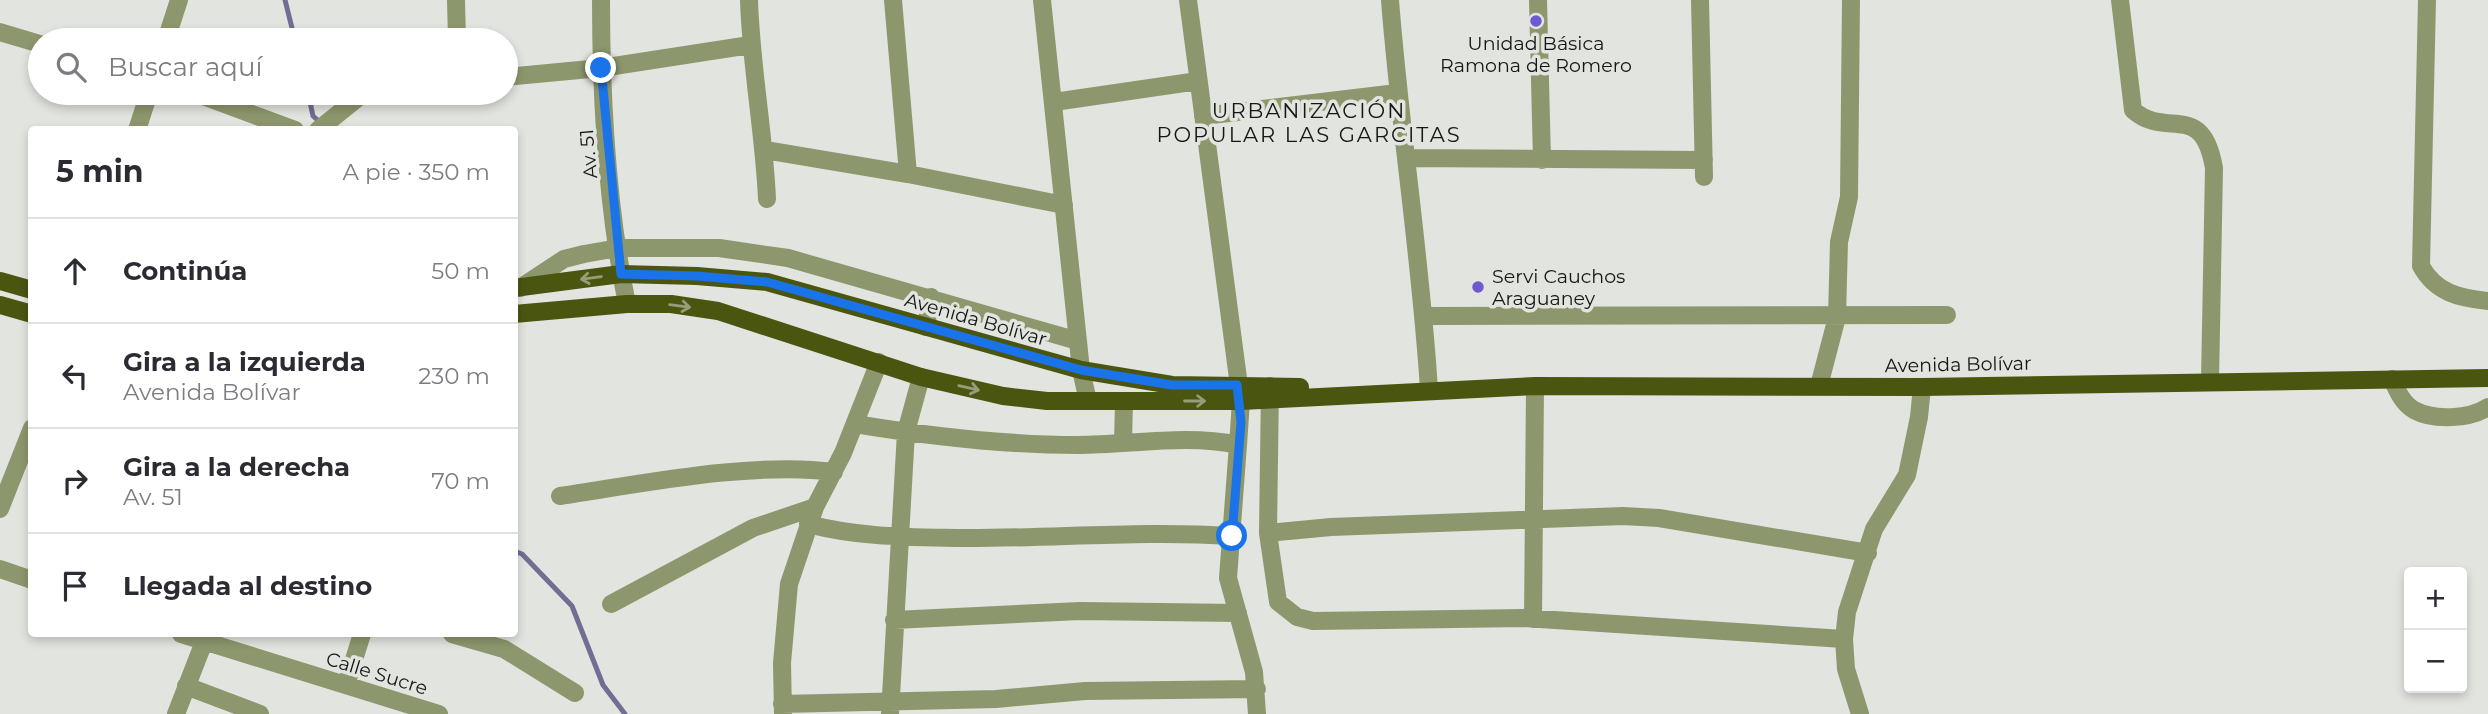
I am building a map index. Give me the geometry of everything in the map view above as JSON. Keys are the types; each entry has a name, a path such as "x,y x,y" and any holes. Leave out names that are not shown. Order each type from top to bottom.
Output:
{"main road":[{"name":"Avenida Bolívar","path":"518,288 621,274 697,276 767,282 1081,370 1239,393"},
{"path":"0,281 28,288"},
{"path":"0,304 28,313"},
{"name":"Avenida Bolívar","path":"518,314 627,304 671,304 718,311 921,377 1003,396 1088,401 1239,393 1535,386 1922,387 2488,377"}],"street":[{"path":"170,28 179,0"},
{"path":"456,0 457,28"},
{"name":"Av. 51","path":"601,0 601,68 618,248 627,304"},
{"path":"749,0 750,45 765,150 767,199"},
{"path":"893,0 908,174"},
{"path":"1042,0 1055,102 1081,370 1088,401"},
{"path":"1188,0 1239,393 1228,578 1257,689 1257,714"},
{"path":"1390,0 1397,93 1409,158 1425,316 1429,390"},
{"path":"1538,0 1542,160"},
{"path":"1409,158 1542,160 1704,169 1700,0"},
{"path":"1819,386 1837,317 1839,242 1849,197 1851,0"},
{"path":"2120,0 2133,110 2141,118 2179,122 2198,130 2210,146 2214,168 2210,381"},
{"path":"2427,0 2421,266 2430,282 2445,292 2488,301"},
{"path":"0,32 28,40"},
{"path":"518,76 601,68 750,45"},
{"path":"1055,102 1198,81"},
{"path":"1203,116 1397,93"},
{"path":"138,126 145,105"},
{"path":"227,105 284,126"},
{"path":"323,126 349,105"},
{"path":"765,150 908,174 1064,205"},
{"path":"518,287 564,259 618,248 719,248 788,258 1078,341"},
{"path":"926,327 931,297"},
{"path":"1425,316 1947,315"},
{"path":"879,362 834,472 808,524 789,584 782,663 783,709 890,709 1058,692 1257,689"},
{"path":"890,709 906,432 921,377"},
{"path":"2392,379 2399,397 2414,411 2449,417 2477,414 2488,407"},
{"path":"1533,619 1535,386"},
{"path":"1860,714 1846,669 1844,639 1847,612 1874,529 1907,475 1922,387"},
{"path":"1270,392 1268,533 1278,602 1297,617 1313,621 1533,619 1844,639"},
{"path":"1123,443 1124,401"},
{"path":"855,424 906,432 1078,445 1214,441 1238,445"},
{"path":"0,509 28,438"},
{"path":"560,496 754,472 807,468 834,472"},
{"path":"611,604 753,528 815,507"},
{"path":"1268,533 1345,526 1533,519 1659,518 1868,553"},
{"path":"808,524 870,536 901,537 1020,539 1130,534 1232,536"},
{"path":"0,569 28,579"},
{"path":"894,620 1080,611 1238,613"},
{"path":"176,714 205,637"},
{"name":"Calle Sucre","path":"205,637 439,714"},
{"path":"346,685 361,637"},
{"path":"462,637 504,649 575,693"},
{"path":"186,686 260,714"}],"waterway":[{"path":"285,0 292,28"},
{"path":"311,105 313,116 322,124"},
{"path":"518,552 572,606 603,685 625,714"}],"place":[{"name":"Unidad Básica Ramona de Romero","path":"1536,21"},
{"name":"Servi Cauchos Araguaney","path":"1478,287"}],"district":[{"name":"URBANIZACIÓN POPULAR LAS GARCITAS","path":"1309,123"}],"route":[{"path":"601,68 621,274 697,276 767,282 1081,370 1172,385 1237,385 1241,401 1241,422 1232,536"}]}
